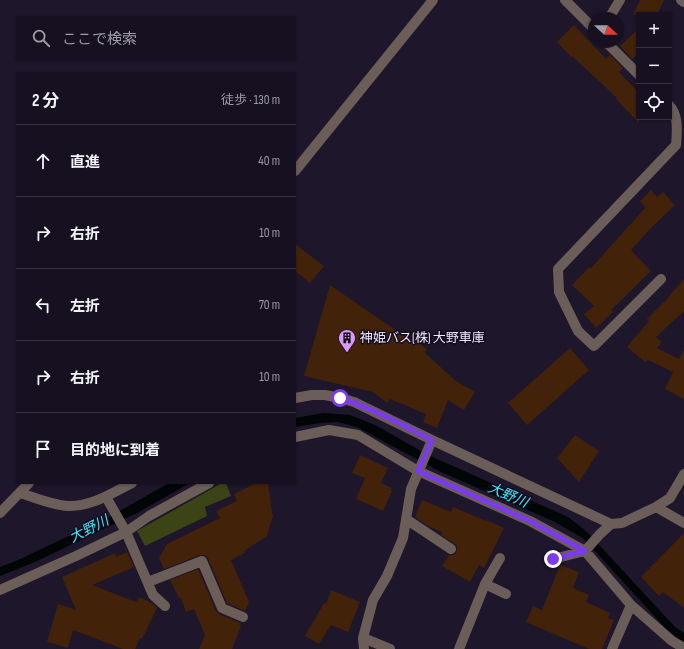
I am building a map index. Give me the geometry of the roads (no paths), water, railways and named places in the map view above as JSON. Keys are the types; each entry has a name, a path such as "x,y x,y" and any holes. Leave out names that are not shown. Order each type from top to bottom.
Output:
{"street":[{"path":"296,170 433,0"},
{"path":"565,0 588,24"},
{"path":"613,12 620,0"},
{"path":"612,48 636,72"},
{"path":"661,279 594,346 578,331 558,292 558,269 676,145 677,126 672,109"},
{"path":"296,398 312,395 326,395 354,402 611,524 622,523 656,507 670,498 684,474"},
{"path":"296,437 329,430 358,436 418,471 530,521 585,551 632,605 672,641 684,648"},
{"path":"364,649 363,638 373,600 387,576 403,538 411,489 432,440"},
{"path":"0,513 28,484"},
{"path":"20,493 56,504 77,506 106,497 130,484"},
{"path":"0,590 126,532 149,516 206,484"},
{"path":"106,497 126,532 153,595 166,606"},
{"path":"656,507 684,523"},
{"path":"406,519 451,549"},
{"path":"553,559 585,551 611,524"},
{"path":"459,649 485,584 500,558"},
{"path":"148,582 202,561 222,608 243,617"},
{"path":"485,584 506,594"},
{"path":"612,649 632,605"},
{"path":"363,638 390,649"}],"water":[{"name":"大野川","path":"323,413 350,415 375,425 428,455 568,517 589,534 675,627 684,633 684,642 669,632 584,539 555,522 439,471 357,427 338,422 296,427 296,418"},
{"name":"大野川","path":"167,484 188,484 137,513 35,562 0,576 0,567 16,561 111,516"}],"place":[{"name":"神姫バス(株) 大野車庫","path":"347,353"}]}
